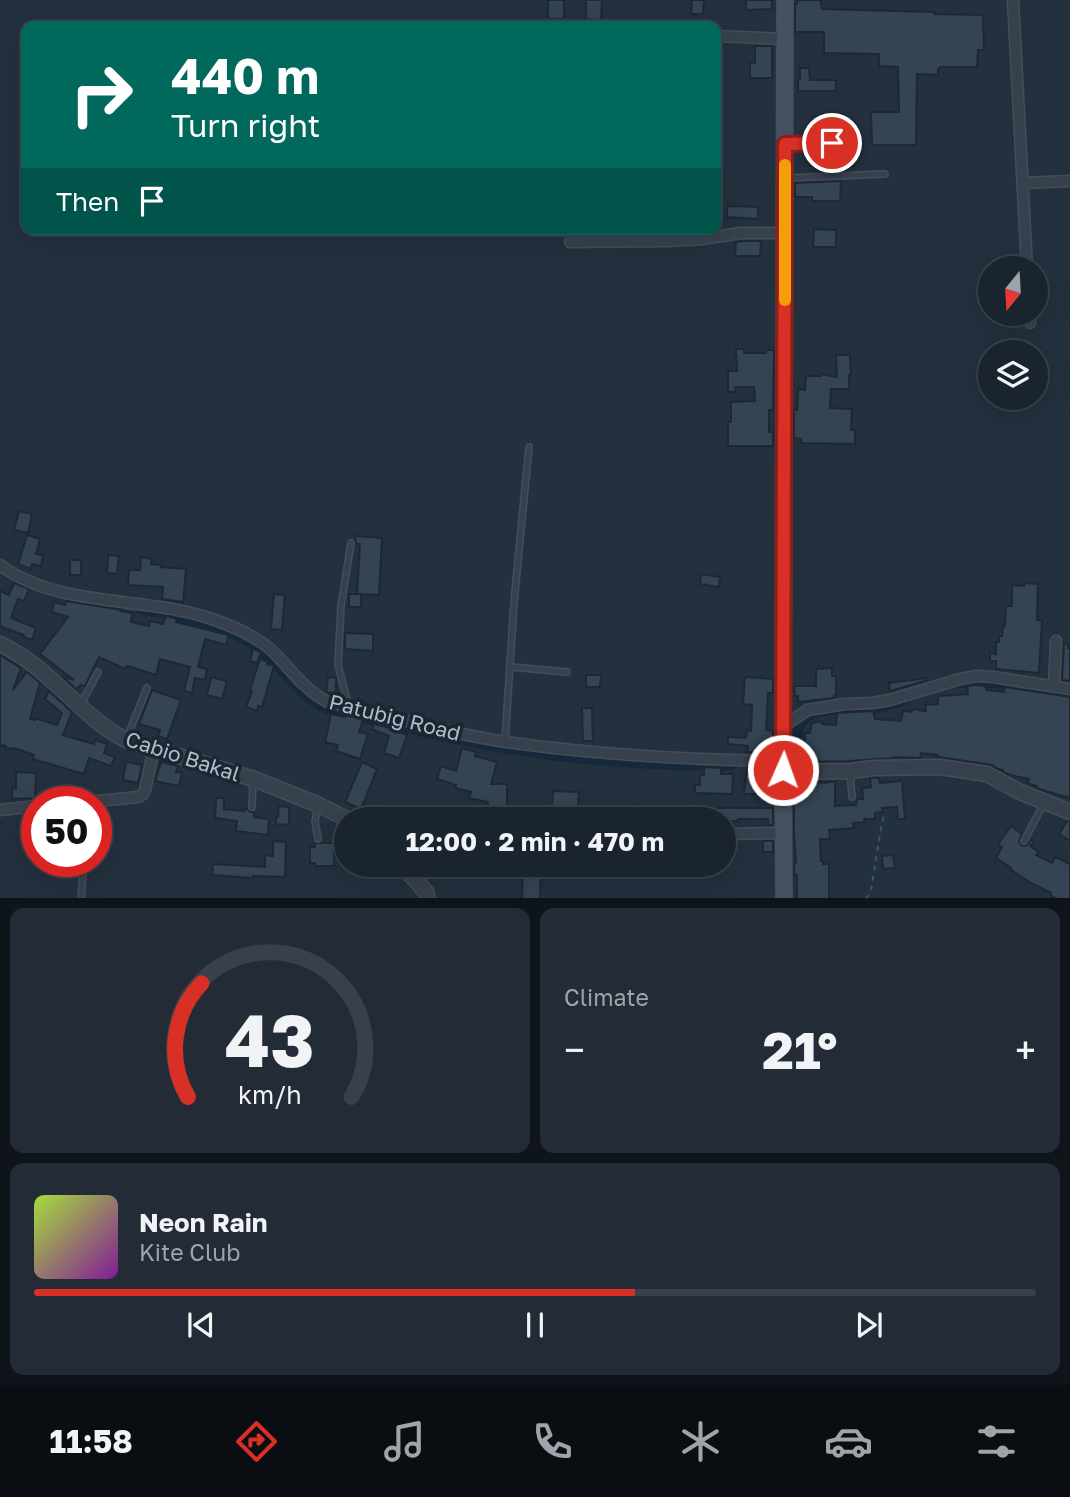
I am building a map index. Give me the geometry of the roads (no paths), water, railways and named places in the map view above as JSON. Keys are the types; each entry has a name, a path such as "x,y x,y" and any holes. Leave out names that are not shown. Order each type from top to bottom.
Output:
{"main road":[{"path":"785,0 785,898"}],"street":[{"path":"1013,0 1026,256"},
{"path":"721,36 785,39"},
{"path":"1023,183 1070,181"},
{"path":"570,242 669,241 741,233 785,233"},
{"name":"Patubig Road","path":"0,565 24,579 64,593 184,611 231,626 253,636 267,647 321,698 349,707 450,732 505,742 654,758 783,766"},
{"path":"1054,686 1056,641"},
{"name":"Cabio Bakal","path":"0,644 16,651 46,673 80,707 126,740 254,779 334,812"},
{"path":"785,725 808,710 891,700 976,676 1070,689"},
{"path":"112,800 143,794 152,758 149,747"},
{"path":"783,766 850,771 940,767 987,774 1020,792 1070,812"},
{"path":"0,810 21,808"},
{"path":"736,834 784,833"},
{"path":"413,877 428,898"}],"lane":[{"path":"785,144 855,142"},
{"path":"785,178 885,174"},
{"path":"505,742 514,602 529,447"},
{"path":"349,707 338,665 341,606 351,543"},
{"path":"510,667 567,672"},
{"path":"80,707 98,672"},
{"path":"126,740 147,688"},
{"path":"850,771 852,797"},
{"path":"252,807 254,779"},
{"path":"1024,841 1045,802"},
{"path":"318,839 315,814 319,804"},
{"path":"81,898 83,877"}],"waterway":[{"path":"140,609 205,623 236,635 264,653 309,698 343,714 520,751 663,765 733,765"},
{"path":"960,683 1007,684"},
{"path":"1046,690 1070,695"},
{"path":"791,764 795,760 799,728 811,715 829,710 879,708 905,700"}]}
